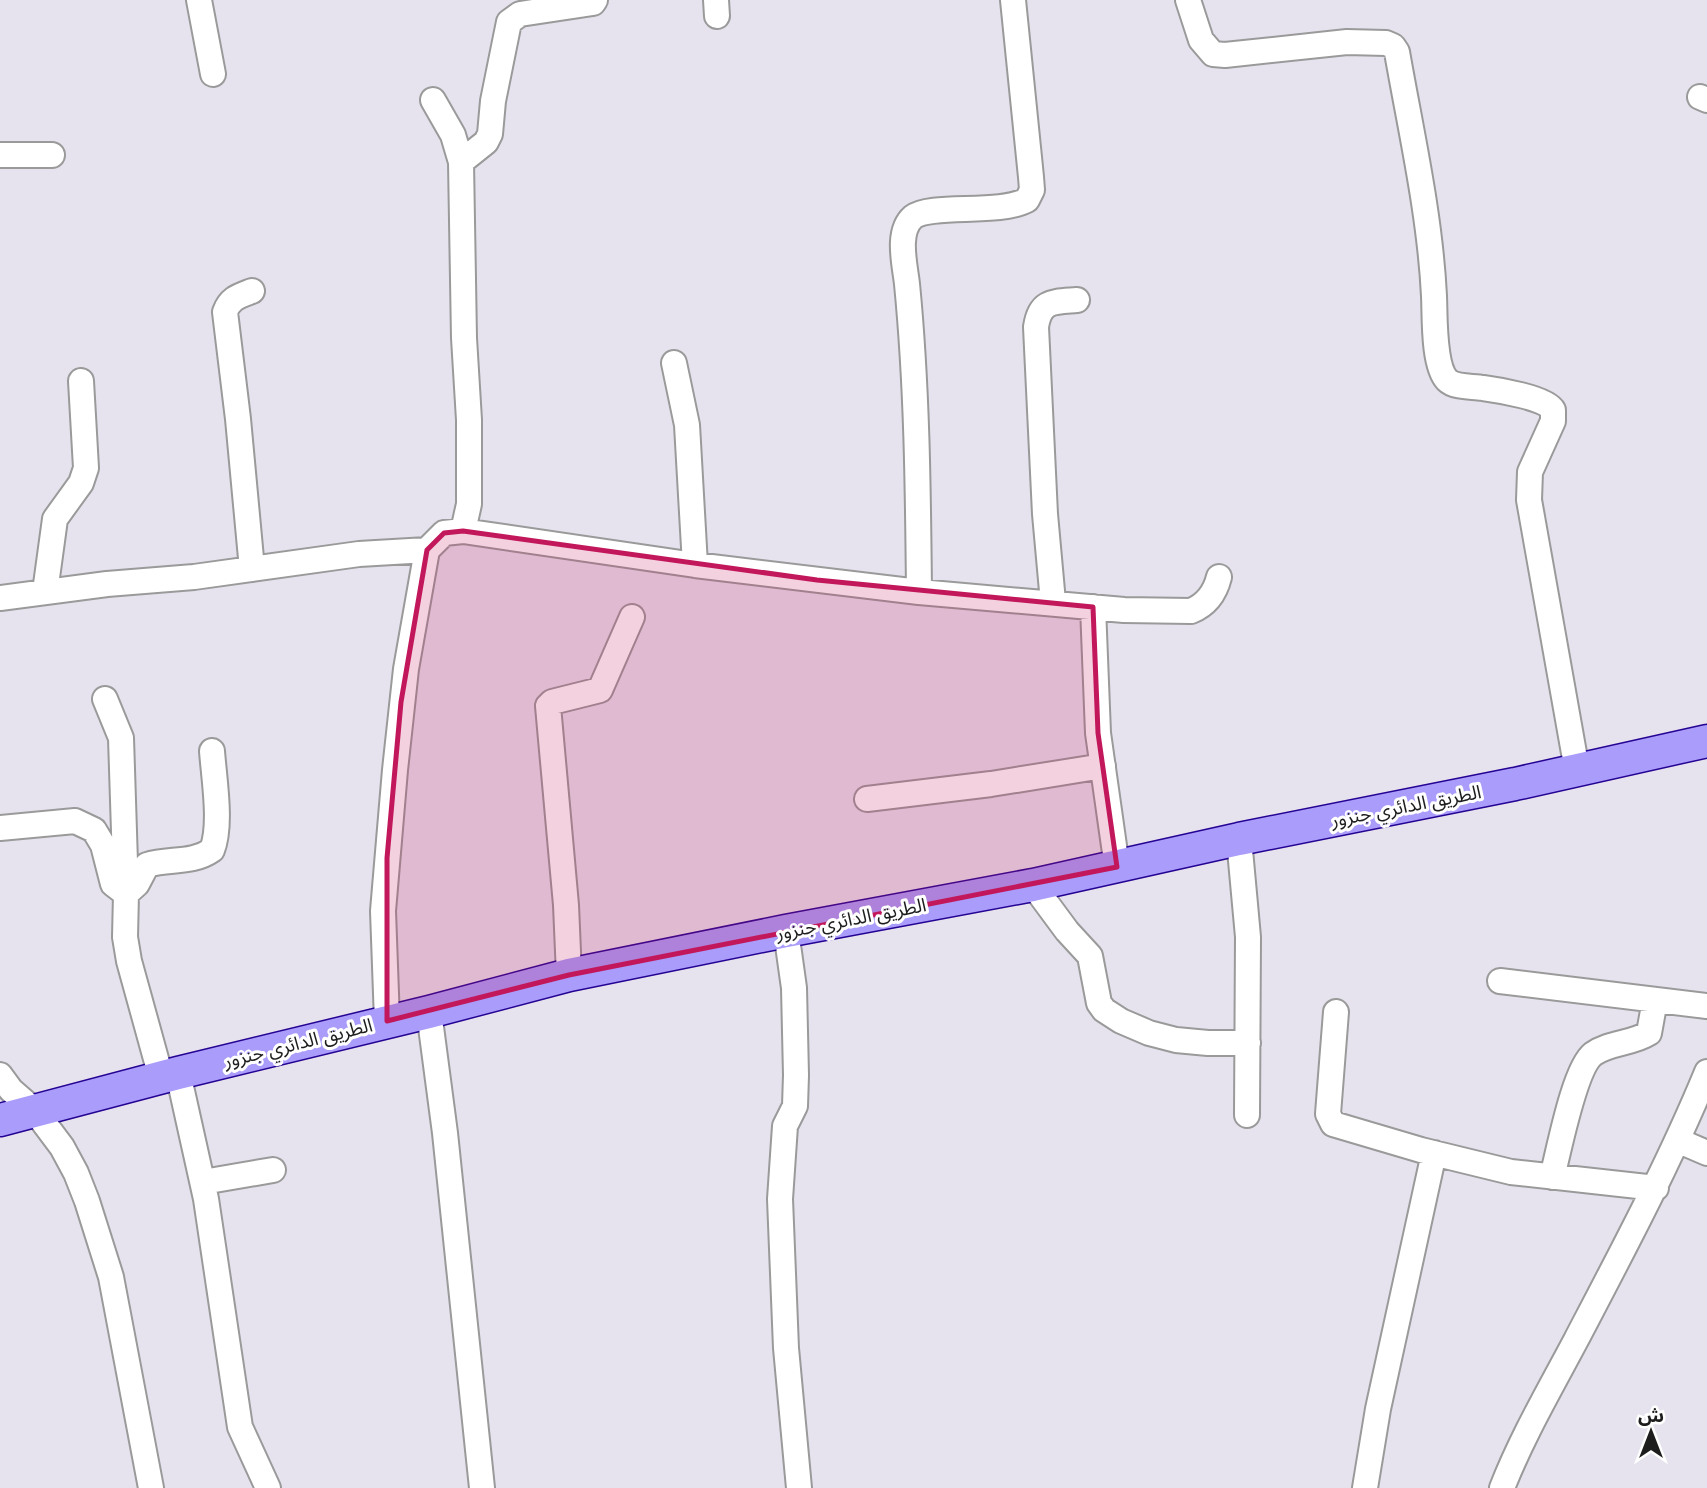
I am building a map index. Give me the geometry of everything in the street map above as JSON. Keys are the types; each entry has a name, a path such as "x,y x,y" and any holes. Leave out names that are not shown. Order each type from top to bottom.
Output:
{"main road":[{"name":"الطريق الدائري جنزور","path":"0,1120 569,975 1032,885 1707,741"}],"street":[{"path":"199,0 213,74"},
{"path":"461,162 486,142 490,134 493,101 509,22 520,14 593,3 595,0"},
{"path":"919,592 913,360 903,236 909,222 923,212 1018,205 1027,200 1032,190 1013,0"},
{"path":"1188,0 1201,40 1213,54 1347,42 1386,43 1393,46 1397,52 1430,250 1436,334 1445,377 1450,383 1545,402 1553,410 1553,421 1530,472 1529,500 1577,770"},
{"path":"433,100 453,135 461,162 464,338 469,420 469,504 463,531"},
{"path":"0,155 52,155"},
{"path":"252,291 237,296 229,303 225,312 252,569"},
{"path":"1053,602 1044,502 1036,327 1043,307 1053,302 1077,300"},
{"path":"674,363 687,425 695,565"},
{"path":"45,592 55,519 81,483 86,468 81,381"},
{"path":"387,1021 383,911 401,702 427,550 444,533 463,531 695,565 919,592 1093,607 1191,611 1206,602 1216,588 1219,577"},
{"path":"0,598 359,554 427,550"},
{"path":"1093,607 1098,733 1117,867"},
{"path":"569,975 566,905 547,709 552,702 600,690 632,617"},
{"path":"105,699 121,738 125,937 129,961 203,1182 238,1420 268,1488"},
{"path":"126,894 136,884 147,865 192,860 212,850 215,842 216,813 212,751"},
{"path":"867,799 991,784 1103,766"},
{"path":"0,828 75,821 85,826 94,831 103,845 113,884 126,894"},
{"path":"1239,839 1248,937 1247,1115"},
{"path":"1032,885 1090,956 1096,993 1104,1010 1149,1033 1176,1040 1208,1044 1248,1043"},
{"path":"786,931 794,988 796,1075 794,1106 786,1126 780,1199 786,1348 799,1488"},
{"path":"1500,981 1707,1006"},
{"path":"1552,1177 1584,1063 1607,1046 1649,1033 1655,1000"},
{"path":"429,1012 445,1133 482,1488"},
{"path":"1336,1012 1330,1121 1342,1128 1511,1172 1656,1188"},
{"path":"1502,1488 1530,1425 1656,1188 1679,1141 1707,1072"},
{"path":"0,1074 10,1090 35,1111 62,1147 76,1173 102,1244 114,1290 150,1488"},
{"path":"1679,1141 1707,1153"},
{"path":"1365,1488 1378,1409 1434,1153"},
{"path":"203,1182 273,1170"}],"highlighted area":[{"path":"463,531 817,580 1093,607 1098,733 1117,867 569,975 387,1021 387,858 401,702 427,550 444,533"}]}
